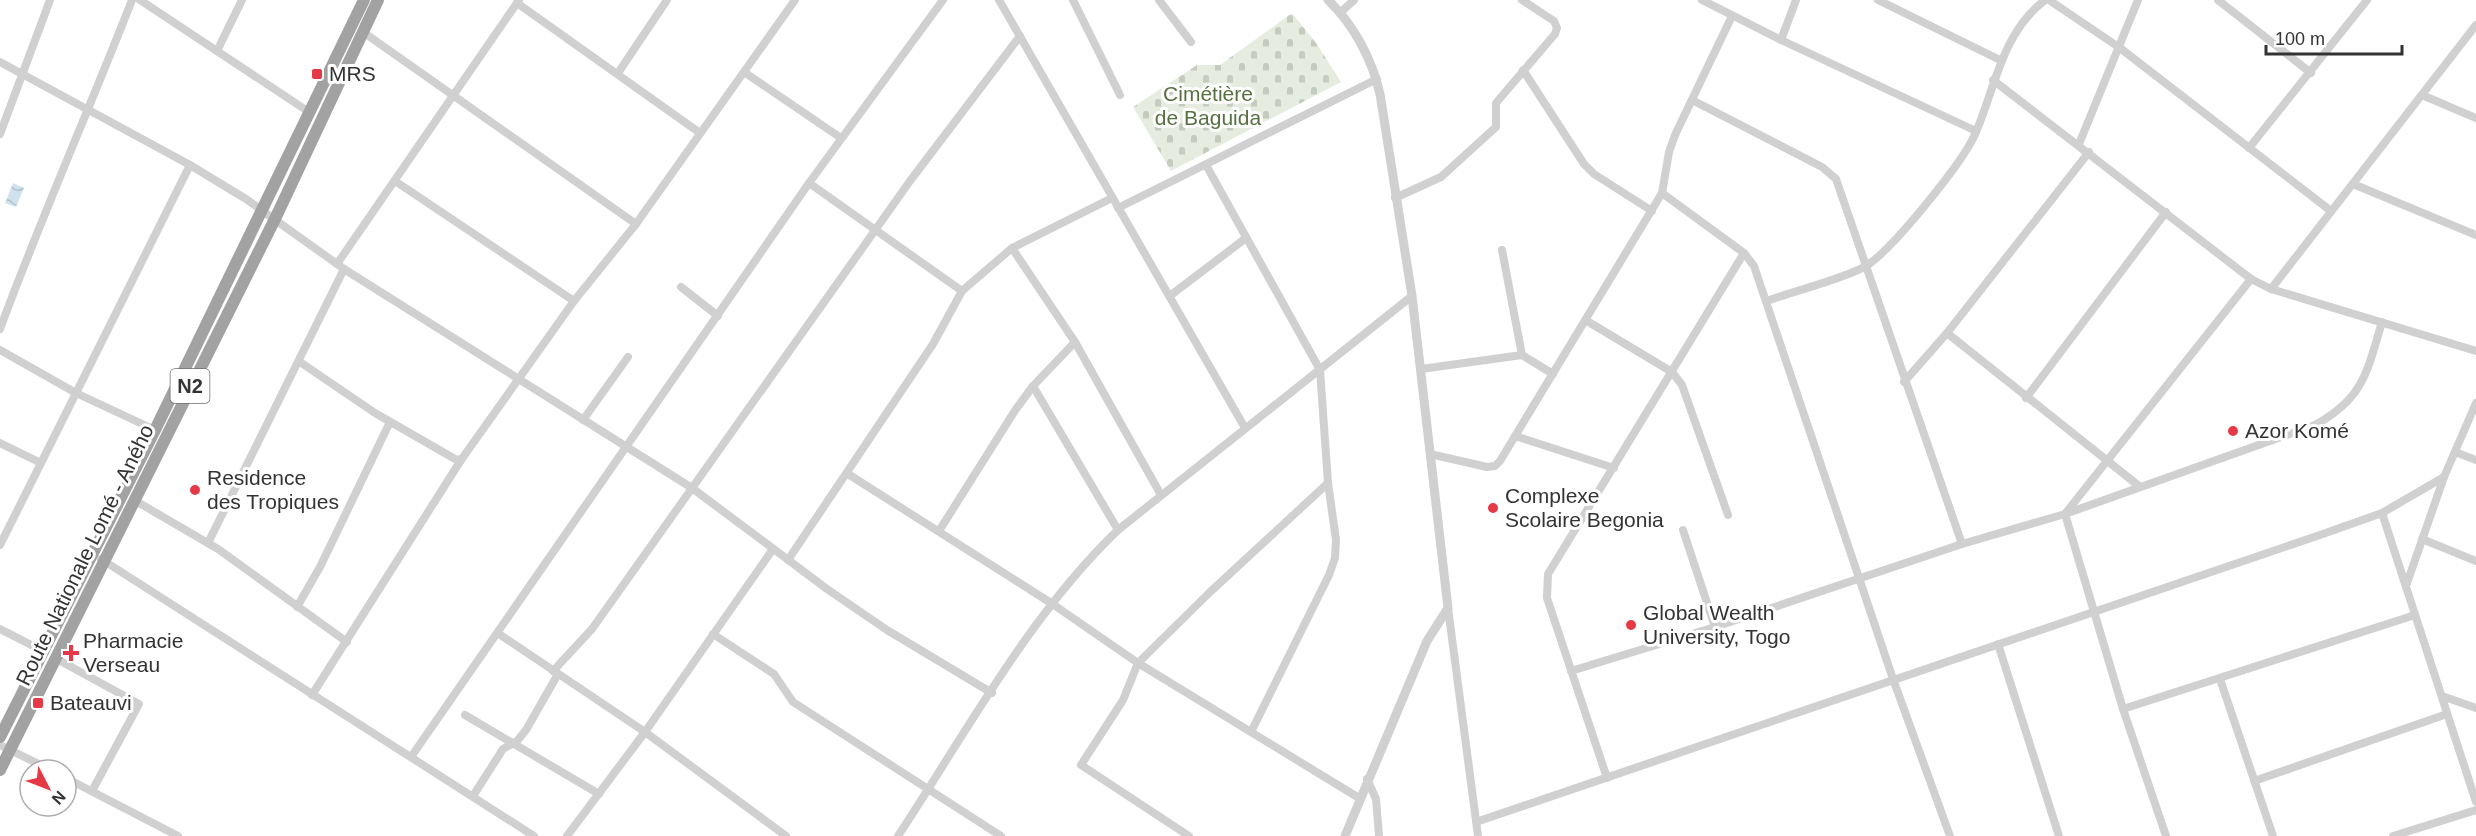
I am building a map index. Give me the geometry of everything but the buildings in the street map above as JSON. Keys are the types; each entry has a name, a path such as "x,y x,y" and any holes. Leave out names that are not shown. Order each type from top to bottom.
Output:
{"highway":[{"name":"Route Nationale Lomé - Aného","path":"0,770 5,747 50,655 92,554 155,430 364,0"},
{"name":"Route Nationale Lomé - Aného","path":"0,737 104,561 275,219 378,0"}],"street":[{"path":"0,134 24,75 50,0"},
{"path":"0,329 36,233 132,0"},
{"path":"141,0 309,112"},
{"path":"217,51 242,0"},
{"path":"618,73 667,0"},
{"path":"312,695 461,460 574,301 636,224 795,0"},
{"path":"411,757 499,634 626,446 809,183 943,0"},
{"path":"999,0 1112,198 1171,295 1245,428"},
{"path":"1073,0 1120,95"},
{"path":"1159,0 1191,42"},
{"path":"1328,0 1341,12 1354,32 1377,79 1412,296 1448,608 1478,836"},
{"path":"1341,12 1354,0"},
{"path":"1395,198 1441,177 1492,134 1496,127 1496,103 1555,34 1557,28 1554,21 1522,0"},
{"path":"1702,0 1781,40 1977,131"},
{"path":"1781,40 1796,0"},
{"path":"1878,0 2000,60"},
{"path":"1767,300 1865,267 1893,241 1956,165 1977,131 2000,60 2021,23 2047,0 2120,48 2331,211"},
{"path":"2079,144 2138,0"},
{"path":"2218,0 2311,73"},
{"path":"2248,148 2311,73 2367,0"},
{"path":"208,543 300,362 341,266 452,94 518,2 700,133"},
{"path":"1430,454 1495,466 1587,321 1662,193 1669,152 1732,16"},
{"path":"2271,289 2476,25"},
{"path":"363,32 636,224"},
{"path":"473,796 502,751 526,730 556,673 592,629 875,230 1020,36"},
{"path":"0,62 190,165 275,219 341,266 692,488 887,630 992,693"},
{"path":"1523,70 1584,164 1594,174 1652,211"},
{"path":"744,72 841,138"},
{"path":"1118,208 1377,79"},
{"path":"1993,80 2079,144 2251,279 2271,289 2476,351"},
{"path":"2422,95 2476,118"},
{"path":"1692,100 1822,167 1836,179 1904,382 1962,544"},
{"path":"1904,382 1947,333 2089,152"},
{"path":"0,545 190,165"},
{"path":"1206,165 1320,370 1328,483 1336,540 1335,558 1251,732"},
{"path":"395,181 574,301"},
{"path":"809,183 962,291"},
{"path":"2353,184 2476,235"},
{"path":"1662,193 1744,253 1754,266 1858,579 1950,836"},
{"path":"788,560 848,474 933,344 962,291 1012,248 1112,198"},
{"path":"2026,398 2166,212"},
{"path":"1171,295 1246,238"},
{"path":"1012,248 1075,342 1161,495"},
{"path":"1502,250 1522,355"},
{"path":"1607,778 1570,671 1546,587 1548,574 1744,253"},
{"path":"2065,514 2251,279"},
{"path":"681,287 718,316"},
{"path":"898,836 1052,603 1089,558 1118,530 1161,495 1412,296"},
{"path":"1587,321 1672,372 1689,400 1728,515"},
{"path":"1570,671 1715,627 1962,544 2065,514 2315,425 2331,416 2365,380 2382,322"},
{"path":"1947,333 2139,486"},
{"path":"939,531 1033,386 1075,342"},
{"path":"0,350 76,393 155,430"},
{"path":"1421,369 1522,355 1553,374"},
{"path":"584,420 628,357"},
{"path":"300,362 390,422 455,459 461,460"},
{"path":"1033,386 1118,530"},
{"path":"2406,586 2444,477 2476,403"},
{"path":"297,607 320,567 390,422"},
{"path":"1515,436 1614,468"},
{"path":"0,443 41,464"},
{"path":"2455,452 2476,460"},
{"path":"848,474 1052,603 1138,663 1359,798"},
{"path":"1476,822 2382,513 2444,477"},
{"path":"1189,836 1081,765 1119,707 1138,663 1209,592 1328,483"},
{"path":"134,500 208,543 347,642"},
{"path":"2382,513 2476,802"},
{"path":"2065,514 2123,709 2166,836"},
{"path":"1683,530 1715,627"},
{"path":"2421,539 2476,561"},
{"path":"567,836 645,732 773,549"},
{"path":"92,554 534,836"},
{"path":"1345,836 1359,798 1427,641 1448,608"},
{"path":"2123,709 2415,615"},
{"path":"0,629 139,704 92,791"},
{"path":"499,634 645,732 786,836"},
{"path":"713,634 774,674 793,702 1001,836"},
{"path":"1998,644 2059,836"},
{"path":"2220,679 2273,836"},
{"path":"2442,696 2476,708"},
{"path":"2254,781 2447,714"},
{"path":"465,715 599,794"},
{"path":"5,747 27,758"},
{"path":"1367,779 1376,799 1379,836"},
{"path":"78,784 178,836"},
{"path":"2393,836 2476,810"}],"green space":[{"name":"Cimétière de Baguida","path":"1292,13 1316,43 1341,82 1171,171 1133,107 1197,65 1220,65"}],"water":[{"path":"13,183 24,188 16,207 5,203"}],"place":[{"name":"MRS","path":"317,74"},
{"name":"Azor Komé","path":"2233,431"},
{"name":"Residence des Tropiques","path":"195,490"},
{"name":"Complexe Scolaire Begonia","path":"1493,508"},
{"name":"Global Wealth University, Togo","path":"1631,625"},
{"name":"Pharmacie Verseau","path":"71,653"},
{"name":"Bateauvi","path":"38,703"}]}
